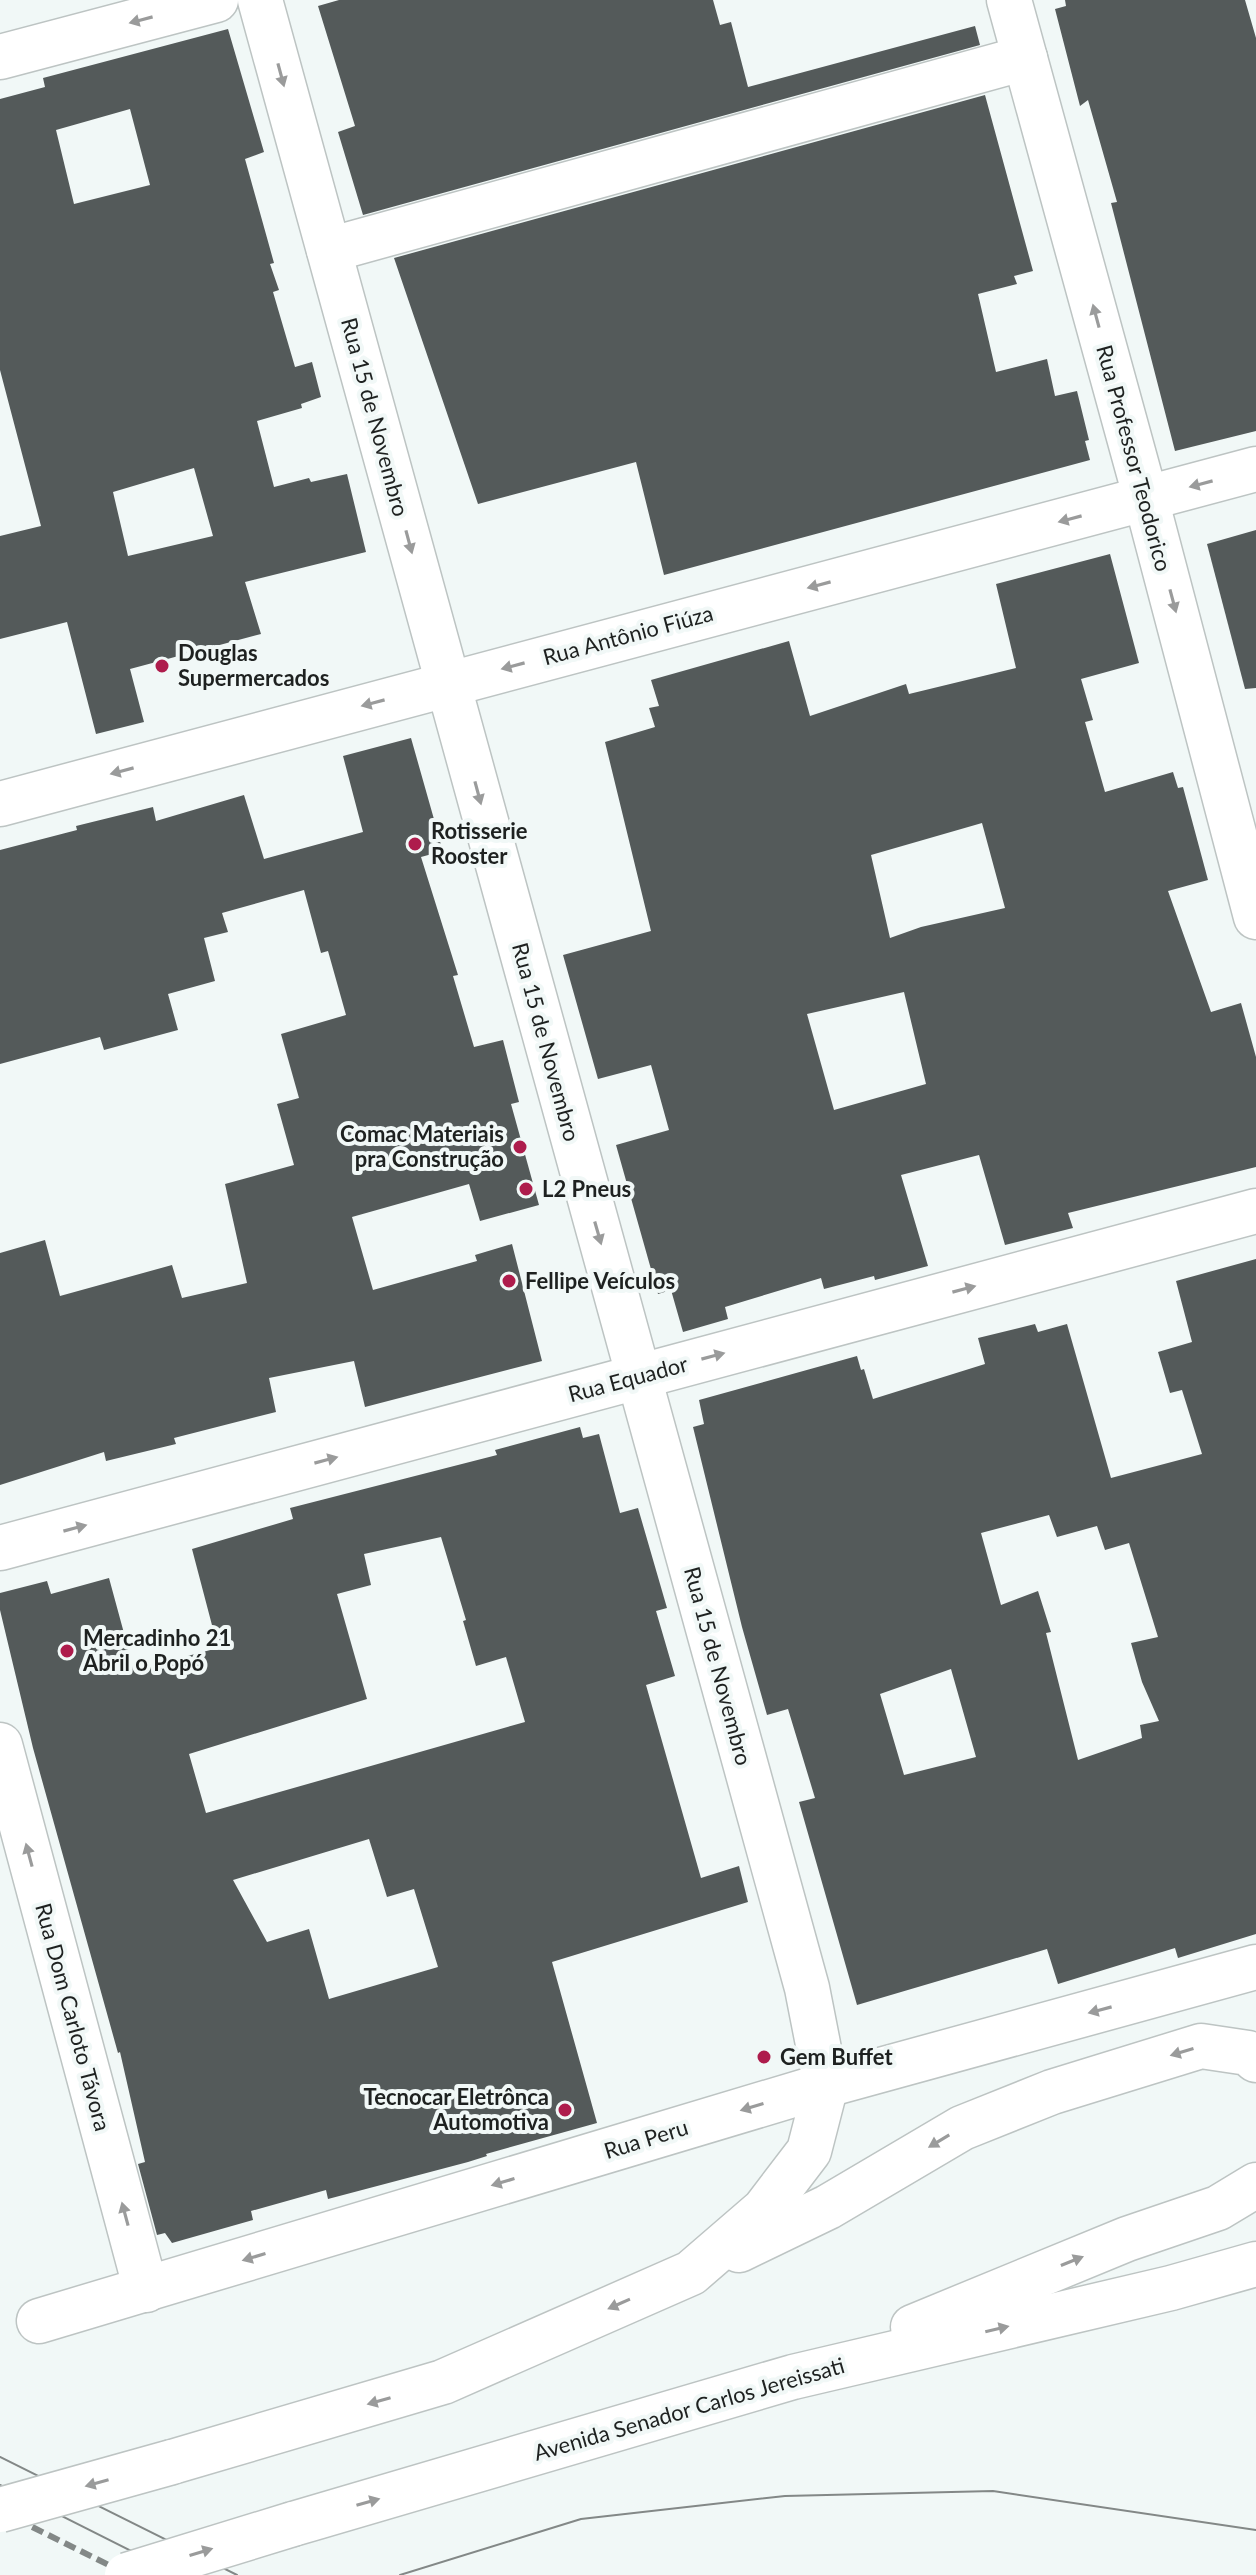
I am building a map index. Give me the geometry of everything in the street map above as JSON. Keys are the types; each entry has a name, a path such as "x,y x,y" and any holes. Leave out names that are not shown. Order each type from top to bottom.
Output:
{"street":[{"path":"0,57 216,0"},
{"name":"Rua 15 de Novembro","path":"260,0 807,1988 826,2085"},
{"name":"Rua Professor Teodorico","path":"1009,0 1146,499 1256,917"},
{"path":"329,250 1025,58"},
{"name":"Rua Antônio Fiúza","path":"0,804 1256,469"},
{"name":"Rua Equador","path":"0,1548 1256,1211"},
{"name":"Rua Dom Carloto Távora","path":"0,1745 146,2290"},
{"name":"Rua Peru","path":"39,2321 826,2085 1256,1967"},
{"path":"0,2510 443,2382 691,2273 828,2207 962,2128 1052,2092 1201,2046 1248,2053 1256,2060"},
{"path":"691,2273 764,2210 809,2151 826,2085"},
{"path":"793,2377 1127,2239 1218,2208 1256,2185"},
{"path":"1171,2288 1256,2244"},
{"name":"Avenida Senador Carlos Jereissati","path":"127,2575 793,2377 1171,2288 1256,2264"}],"building":[{"path":"339,0 713,0 720,25 731,22 748,87 975,26 980,45 363,215 338,132 355,126 318,6"},
{"path":"1065,0 1245,0 1256,38 1256,431 1175,451 1111,203 1117,202 1088,100 1080,106 1055,9 1066,6"},
{"path":"228,29 264,152 245,159 274,263 270,264 279,290 273,292 295,367 312,362 321,397 301,404 302,408 257,421 274,487 309,478 311,482 347,474 366,552 245,582 261,634 130,669 144,722 96,734 67,622 0,639 0,536 41,526 0,370 0,99 45,87 43,78","holes":["130,109 150,185 74,204 56,130","194,468 213,536 128,556 113,492"]},
{"path":"985,95 1033,271 1014,276 1017,284 978,294 996,372 1047,359 1055,396 1077,391 1089,440 1085,441 1090,460 664,575 636,462 478,504 394,258"},
{"path":"1256,530 1256,688 1245,689 1207,544"},
{"path":"1110,554 1139,663 1081,679 1093,720 1085,722 1105,792 1173,772 1178,788 1183,787 1208,880 1168,891 1211,1012 1241,1003 1256,1057 1256,1167 1068,1213 1073,1228 1005,1245 979,1155 901,1175 928,1266 824,1289 821,1278 725,1307 728,1319 683,1332 671,1290 658,1294 616,1145 669,1130 651,1065 598,1079 563,955 651,931 605,742 655,727 649,708 659,706 651,680 789,641 810,716 906,684 909,694 1016,668 996,584","holes":["982,823 1005,908 921,927 890,938 871,855","904,992 926,1084 834,1110 807,1014"]},
{"path":"411,738 443,851 421,857 458,975 453,976 474,1047 503,1040 519,1102 511,1104 539,1205 480,1221 469,1184 352,1217 373,1290 477,1261 475,1255 512,1244 542,1361 365,1407 354,1361 269,1378 276,1412 174,1438 176,1444 106,1461 104,1452 0,1485 0,1253 45,1240 60,1296 172,1265 182,1298 247,1283 225,1184 294,1165 277,1104 299,1098 281,1034 346,1015 328,951 321,953 304,890 222,913 228,932 204,938 215,981 168,994 178,1030 104,1050 100,1037 0,1064 0,850 77,830 76,826 153,807 156,821 244,795 264,859 363,832 343,756"},
{"path":"1256,1259 1256,1934 1178,1958 1175,1948 1058,1984 1047,1949 857,2005 799,1802 815,1798 788,1709 767,1715 742,1627 693,1427 704,1424 699,1400 857,1356 873,1399 985,1364 978,1338 1035,1324 1038,1332 1067,1324 1111,1478 1202,1454 1182,1390 1170,1393 1158,1352 1192,1342 1176,1281","holes":["1049,1515 1057,1537 1097,1526 1105,1550 1129,1543 1158,1637 1131,1643 1142,1682 1159,1721 1140,1725 1142,1738 1078,1760 1046,1633 1051,1632 1038,1591 1001,1605 981,1533","951,1669 976,1757 904,1775 880,1694"]},
{"path":"580,1427 583,1438 599,1434 620,1513 638,1508 667,1608 656,1611 675,1676 646,1685 701,1878 739,1866 748,1902 552,1962 597,2123 486,2154 468,2162 328,2199 326,2190 251,2211 253,2220 172,2243 165,2233 157,2235 138,2164 145,2162 120,2052 33,1748 0,1610 0,1593 47,1581 51,1594 109,1578 134,1670 218,1648 192,1549 293,1519 290,1508 497,1455 495,1450","holes":["441,1537 476,1666 506,1657 525,1722 206,1813 189,1754 367,1699 337,1594 371,1585 364,1554","369,1839 387,1897 414,1889 438,1967 329,1999 309,1929 267,1942 233,1880"]}],"tram line":[{"path":"0,2457 237,2575"},
{"path":"0,2485 179,2575"},
{"path":"400,2575 581,2519 785,2496 993,2491 1256,2530"}],"railway":[{"path":"0,2511 129,2575"}],"place":[{"name":"Douglas Supermercados","path":"162,666"},
{"name":"Rotisserie Rooster","path":"415,844"},
{"name":"Comac Materiais pra Construção","path":"520,1147"},
{"name":"L2 Pneus","path":"526,1189"},
{"name":"Fellipe Veículos","path":"509,1281"},
{"name":"Mercadinho 21 Abril o Popó","path":"67,1651"},
{"name":"Gem Buffet","path":"764,2057"},
{"name":"Tecnocar Eletrônca Automotiva","path":"565,2110"}]}
